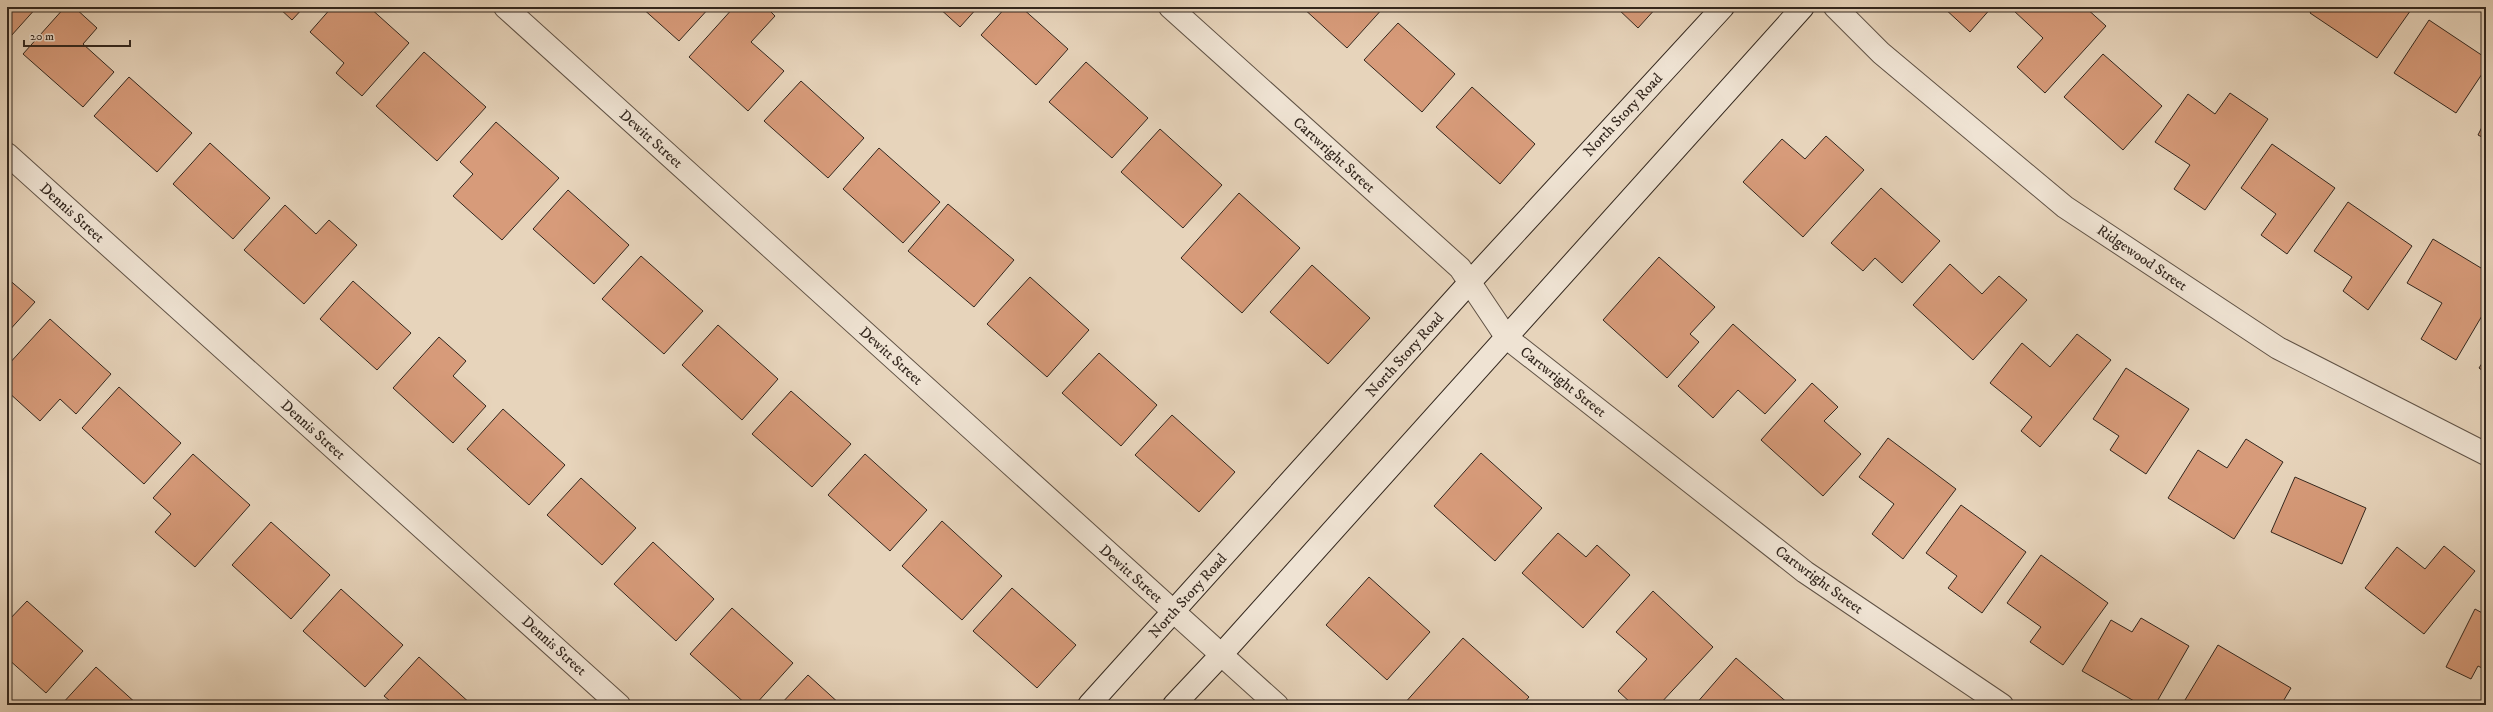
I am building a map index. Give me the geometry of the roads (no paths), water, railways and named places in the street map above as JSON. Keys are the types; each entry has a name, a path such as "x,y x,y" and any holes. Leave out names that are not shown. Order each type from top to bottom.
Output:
{"street":[{"name":"Dewitt Street","path":"505,7 1277,705"},
{"name":"Cartwright Street","path":"1170,7 1460,268 1506,338 1805,572 2002,705"},
{"name":"North Story Road","path":"1090,705 1470,282 1723,7"},
{"path":"1174,705 1222,655 1803,7"},
{"name":"Ridgewood Street","path":"1835,7 1882,53 2065,207 2278,348 2486,454"},
{"name":"Dennis Street","path":"7,154 619,705"}]}
